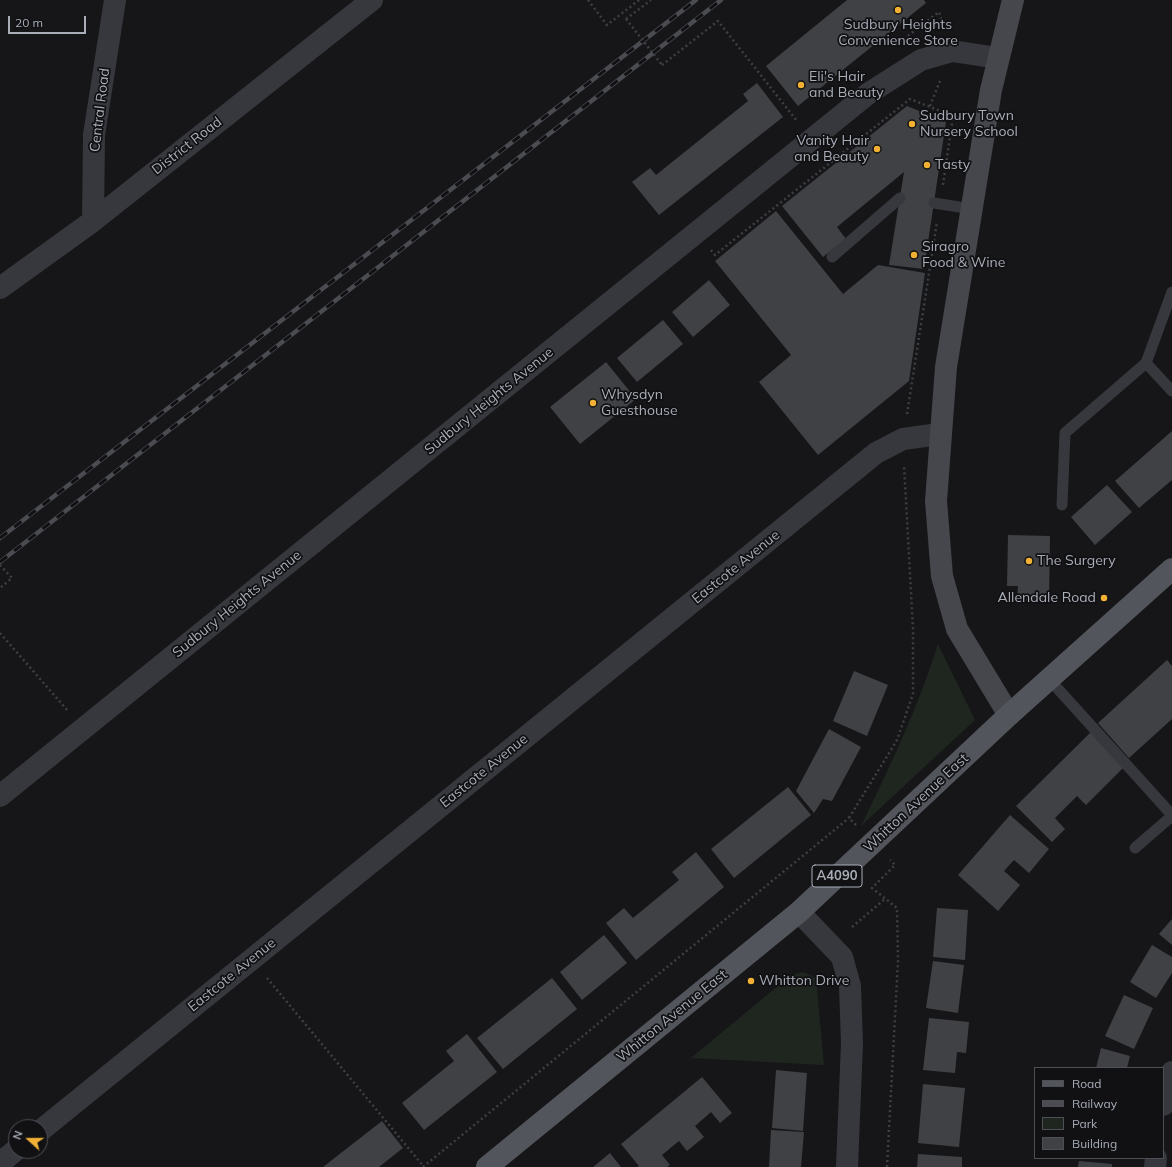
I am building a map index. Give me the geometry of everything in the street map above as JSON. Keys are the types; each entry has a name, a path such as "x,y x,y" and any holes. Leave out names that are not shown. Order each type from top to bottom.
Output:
{"main road":[{"name":"Whitton Avenue East","path":"487,1167 798,912 1049,679 1172,568"}],"street":[{"name":"Central Road","path":"93,221 94,135 115,0"},
{"name":"District Road","path":"0,288 93,221 372,0"},
{"path":"1010,715 956,629 942,576 936,501 946,367 998,58 1013,0"},
{"name":"Sudbury Heights Avenue","path":"0,796 869,93 921,60 952,51 998,58"},
{"name":"Eastcote Avenue","path":"48,1124 876,453 903,439 940,434"},
{"path":"798,912 842,957 850,986 852,1043 847,1167"},
{"path":"1164,1101 1172,1072"},
{"path":"0,1163 8,1156"}],"lane":[{"path":"832,257 900,198"},
{"path":"937,204 972,209"},
{"path":"1062,505 1065,433 1146,363 1172,292"},
{"path":"1146,363 1172,391"},
{"path":"1049,679 1172,815 1135,848"}],"path":[{"path":"588,0 607,24 639,0"},
{"path":"651,0 626,19 662,65 718,21 812,140"},
{"path":"251,959 424,1167 849,818 897,740 912,694 913,629 903,439 913,379 937,204 953,116 910,98 715,255"},
{"path":"0,565 12,578 0,588"},
{"path":"0,633 83,728"},
{"path":"849,818 858,828"},
{"path":"884,855 895,865 872,888 897,908 898,962 887,1167"},
{"path":"852,928 885,899"}],"green space":[{"path":"938,644 975,720 861,826 893,759 922,691"},
{"path":"803,972 816,978 824,1065 691,1058 791,975"}],"building":[{"path":"847,0 924,0 926,3 798,106 766,66"},
{"path":"757,83 783,117 659,215 632,182 650,168 656,175 748,101 743,94"},
{"path":"907,106 946,122 924,269 889,265 904,172 837,227 846,239 823,257 782,206"},
{"path":"776,211 843,294 878,265 925,273 909,381 818,455 759,382 791,355 715,261"},
{"path":"709,280 730,305 693,337 672,312"},
{"path":"663,320 683,344 637,382 617,358"},
{"name":"Whysdyn Guesthouse","path":"606,362 636,399 580,444 550,407"},
{"path":"1172,431 1172,480 1139,508 1115,481"},
{"path":"1107,485 1132,512 1095,545 1071,517"},
{"name":"The Surgery","path":"1008,535 1050,536 1049,601 1017,600 1018,586 1007,586"},
{"path":"1167,660 1172,666 1172,719 1129,758 1098,723"},
{"path":"854,671 888,685 867,736 833,721"},
{"path":"829,729 861,747 832,801 823,799 814,813 796,791"},
{"path":"1091,732 1124,767 1086,805 1077,796 1055,818 1065,829 1052,842 1016,806"},
{"path":"788,787 811,815 734,878 711,849"},
{"path":"1010,815 1049,849 1029,873 1014,860 1004,871 1020,885 998,911 958,875"},
{"path":"696,852 724,887 636,960 606,923 624,908 633,918 679,880 672,872"},
{"path":"937,908 968,910 965,960 933,957"},
{"path":"1172,919 1172,945 1159,934"},
{"path":"604,935 627,963 582,1000 560,972"},
{"path":"1152,945 1172,957 1172,973 1156,998 1130,982"},
{"path":"933,961 964,965 958,1013 926,1008"},
{"path":"552,978 577,1009 503,1069 477,1038"},
{"path":"1124,995 1153,1008 1134,1049 1105,1036"},
{"path":"929,1018 969,1022 966,1053 957,1052 955,1073 923,1070"},
{"path":"467,1034 497,1072 424,1130 402,1103 454,1061 446,1051"},
{"path":"1101,1048 1130,1056 1127,1067 1096,1067"},
{"path":"776,1070 807,1073 803,1131 772,1128"},
{"path":"702,1077 732,1113 720,1123 711,1112 695,1126 704,1137 687,1151 679,1141 662,1155 670,1165 667,1167 637,1167 639,1166 621,1144"},
{"path":"923,1084 965,1088 959,1147 918,1143"},
{"path":"382,1121 403,1148 379,1167 323,1167"},
{"path":"771,1130 804,1132 801,1167 769,1167"},
{"path":"610,1153 621,1167 593,1167"},
{"path":"918,1154 962,1157 962,1167 917,1167"},
{"path":"1079,1161 1112,1164 1112,1167 1078,1167"}],"railway":[{"path":"0,538 696,0"},
{"path":"0,562 721,0"}],"place":[{"name":"Sudbury Heights Convenience Store","path":"898,10"},
{"name":"Eli's Hair and Beauty","path":"801,85"},
{"name":"Sudbury Town Nursery School","path":"912,124"},
{"name":"Vanity Hair and Beauty","path":"877,149"},
{"name":"Tasty","path":"927,165"},
{"name":"Siragro Food & Wine","path":"914,255"},
{"name":"Whysdyn Guesthouse","path":"593,403"},
{"name":"The Surgery","path":"1029,561"},
{"name":"Allendale Road","path":"1104,598"},
{"name":"Whitton Drive","path":"751,981"}]}
